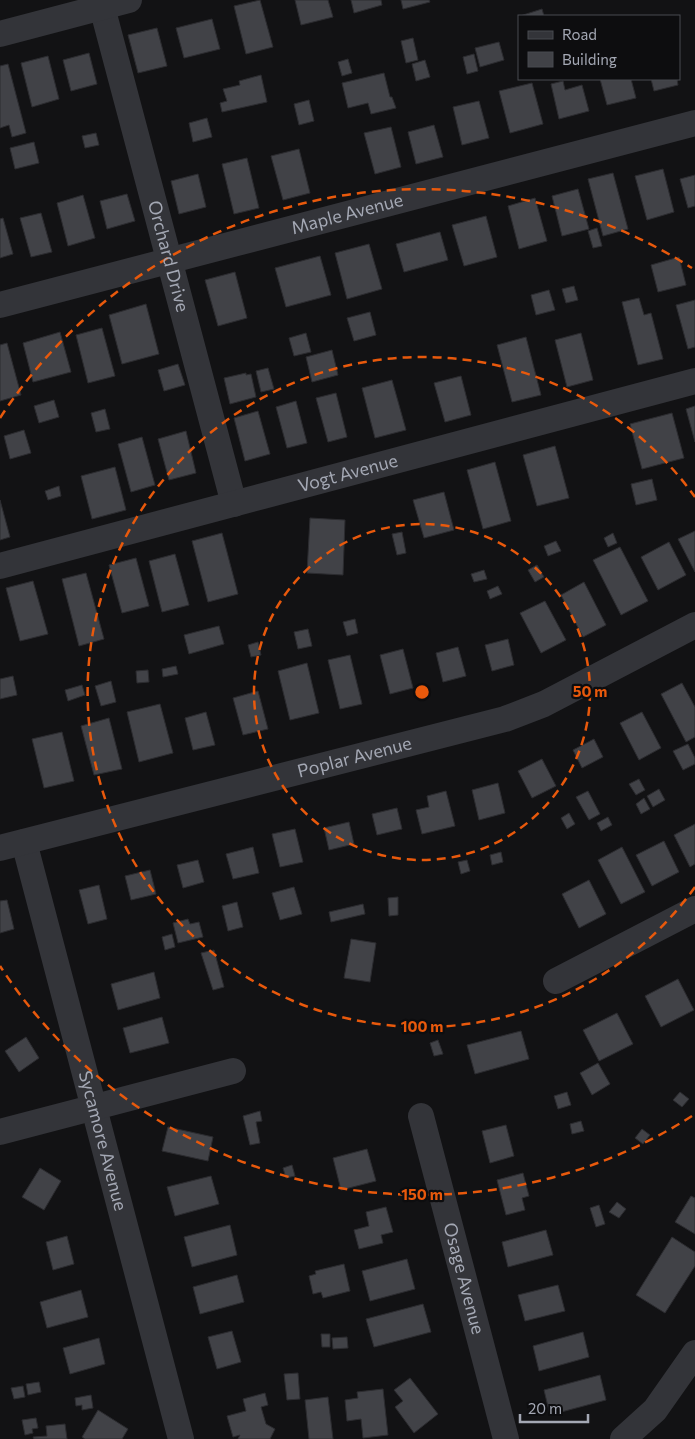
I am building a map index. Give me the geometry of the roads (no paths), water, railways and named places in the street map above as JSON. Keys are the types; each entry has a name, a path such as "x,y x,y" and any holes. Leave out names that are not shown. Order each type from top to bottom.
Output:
{"street":[{"path":"0,34 129,0"},
{"name":"Orchard Drive","path":"102,7 234,504"},
{"name":"Maple Avenue","path":"0,305 695,123"},
{"name":"Vogt Avenue","path":"0,566 695,380"},
{"name":"Poplar Avenue","path":"12,845 505,719 544,704 695,625"},
{"name":"Sycamore Avenue","path":"12,845 94,1108 181,1439"},
{"path":"556,981 695,909"},
{"path":"0,1132 233,1071"},
{"name":"Osage Avenue","path":"421,1116 506,1439"},
{"path":"623,1439 655,1410 695,1353"}]}
